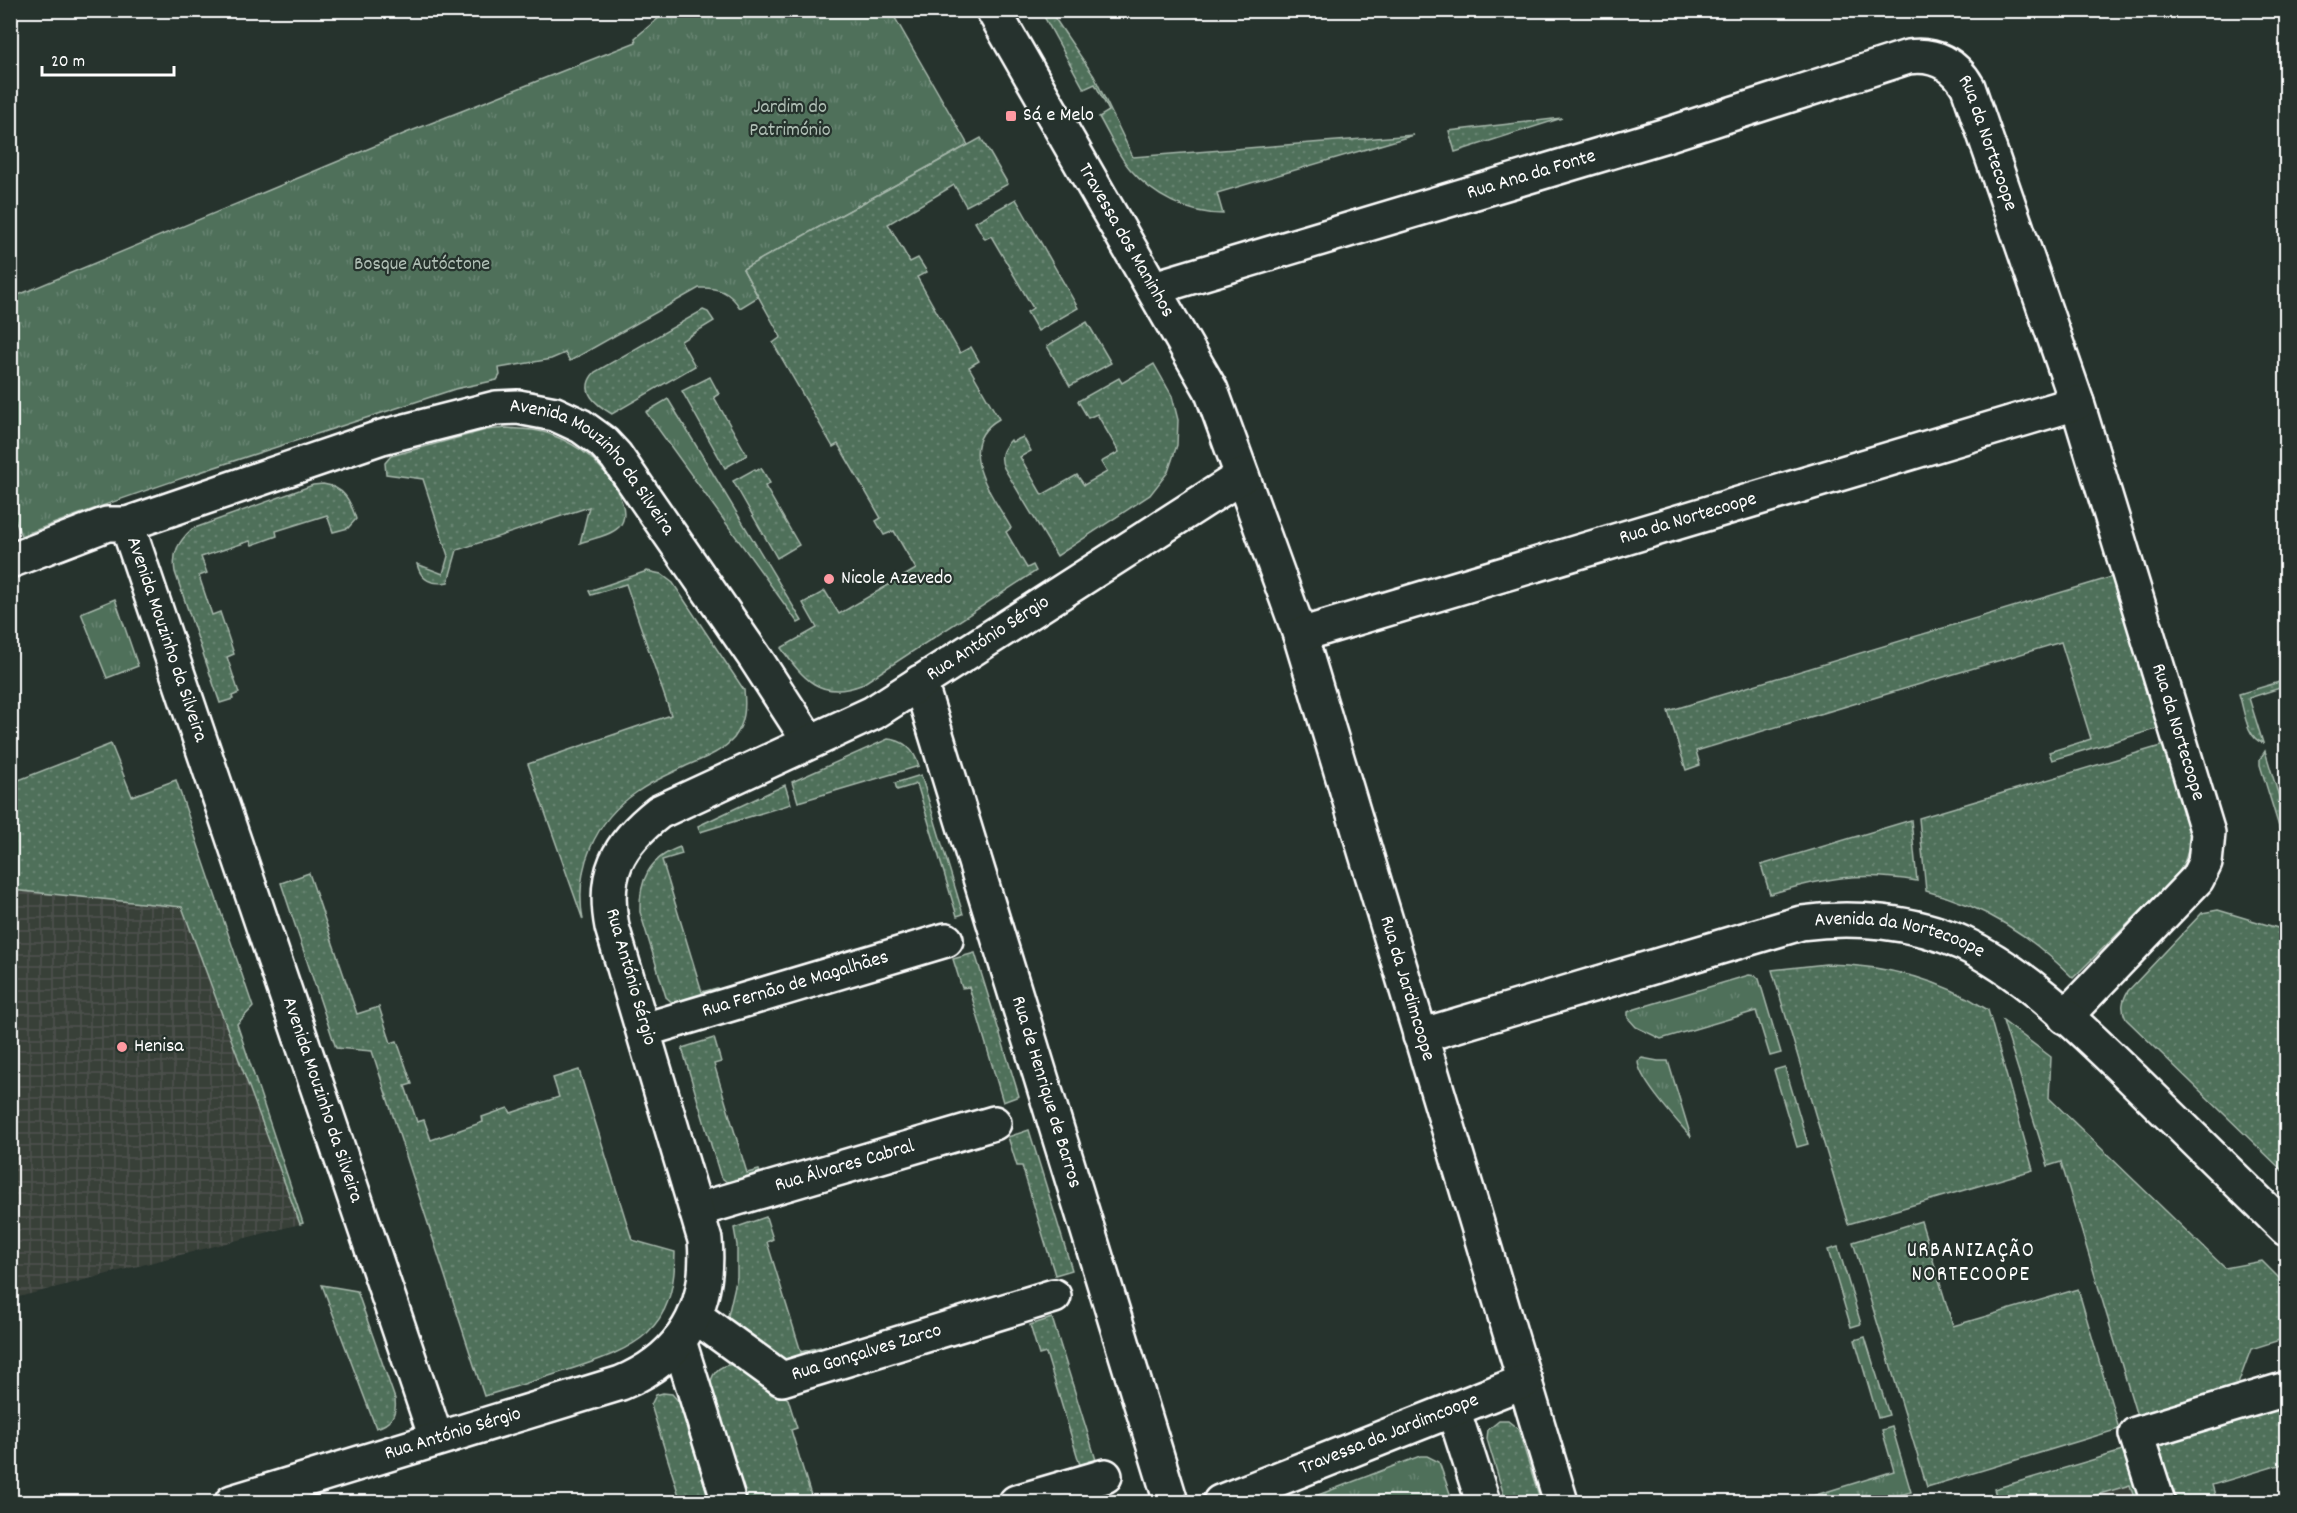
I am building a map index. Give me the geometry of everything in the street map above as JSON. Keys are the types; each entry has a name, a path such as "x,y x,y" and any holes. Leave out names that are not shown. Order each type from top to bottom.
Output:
{"street":[{"name":"Travessa dos Maninhos","path":"993,10 1211,390 1242,476"},
{"name":"Rua Ana da Fonte","path":"1154,288 1663,136 1908,57"},
{"name":"Rua da Nortecoope","path":"1908,57 1931,57 1948,63 1960,74 1968,87 2077,403 2206,822 2208,843 2205,863 2188,891 2065,1017"},
{"name":"Rua da Nortecoope","path":"1300,634 2077,403"},
{"name":"Avenida Mouzinho da Silveira","path":"436,1438 127,524 382,437 471,413 518,407 555,414 581,426 603,442 616,456 756,659 809,741"},
{"name":"Rua da Jardimcoope","path":"1242,476 1300,634 1561,1503"},
{"name":"Rua António Sérgio","path":"232,1503 436,1438 621,1383 648,1370 686,1341 706,1278 705,1240 612,927 608,902 609,882 626,844 639,828 659,812 873,713 1242,476"},
{"path":"10,561 107,524 127,524"},
{"name":"Rua de Henrique de Barros","path":"920,682 1170,1503"},
{"name":"Avenida da Nortecoope","path":"1420,1036 1779,929 1810,922 1851,920 1915,928 1960,942 2008,968 2090,1038 2286,1229"},
{"name":"Rua Fernão de Magalhães","path":"644,1030 946,940"},
{"name":"Rua Álvares Cabral","path":"697,1210 994,1123"},
{"name":"Rua Gonçalves Zarco","path":"686,1341 782,1378 1054,1296"},
{"path":"686,1341 729,1503"},
{"name":"Travessa da Jardimcoope","path":"1220,1503 1525,1381"},
{"path":"2158,1503 2136,1434 2286,1389"},
{"path":"1453,1409 1483,1503"},
{"path":"1016,1503 1105,1476"}],"shaded area":[{"name":"Henisa","path":"10,890 182,907 300,1224 11,1299"},
{"path":"2130,1485 2135,1502 2073,1502"}],"green space":[{"name":"Bosque Autóctone","path":"667,11 891,11 968,145 743,269 758,297 740,308 728,294 712,288 699,288 570,361 565,353 551,359 499,368 500,375 497,380 455,389 237,460 21,536 11,508 11,298 406,133 636,42 635,38"},
{"path":"1041,11 1050,11 1094,76 1133,157 1414,135 1217,193 1223,214 1184,207 1149,187 1125,163 1099,117 1109,111 1095,84 1084,89"},
{"path":"1562,118 1455,152 1449,131"},
{"path":"981,138 1008,184 966,206 954,185 888,224 910,262 918,258 927,272 917,277 960,353 971,347 979,361 969,367 999,419 985,430 979,443 977,457 981,472 1011,528 1006,532 1027,568 1033,565 1036,571 861,685 847,689 823,688 805,677 781,648 817,628 803,603 825,591 839,614 916,569 894,531 884,535 876,521 881,518 838,444 833,447 773,343 781,337 743,269"},
{"path":"1016,199 1078,308 1038,331 1027,312 1033,308 991,236 985,239 975,222"},
{"path":"703,310 708,312 714,321 681,341 695,366 612,414 595,402 588,385 595,372"},
{"path":"1087,322 1111,363 1070,386 1047,346"},
{"path":"1154,364 1172,396 1178,420 1177,445 1168,472 1150,495 1057,556 1004,468 1002,457 1005,447 1011,440 1012,442 1023,437 1031,451 1020,457 1042,495 1077,475 1084,485 1107,472 1101,462 1119,452 1097,414 1088,418 1078,401 1119,378 1122,383"},
{"path":"710,377 719,394 714,397 747,455 725,468 682,391"},
{"path":"668,399 802,621 798,623 646,412"},
{"path":"506,428 547,433 567,441 585,453 610,479 616,489 624,510 619,527 611,533 580,543 589,507 457,550 448,582 437,583 424,578 417,564 443,574 448,556 423,479 386,474 385,463 391,456 486,430"},
{"path":"761,468 770,483 765,486 799,545 777,558 733,481"},
{"path":"323,484 341,491 348,500 356,519 348,528 333,532 327,515 276,531 277,536 252,545 250,541 201,557 207,573 199,576 212,615 220,612 234,654 227,657 239,693 232,696 233,699 220,703 175,572 174,559 177,548 192,529 313,485"},
{"path":"647,571 661,574 673,583 744,690 744,715 738,732 724,747 643,788 609,817 590,848 585,865 581,901 583,920 528,764 671,715 626,584 591,595 589,591"},
{"path":"2112,577 2159,728 2052,760 2049,752 2091,739 2061,642 1696,751 1700,765 1686,770 1668,711"},
{"path":"115,599 138,666 107,678 81,613"},
{"path":"2286,680 2286,686 2249,698 2263,743 2257,740 2249,729 2239,694"},
{"path":"888,739 899,741 908,747 919,766 798,802 792,782"},
{"path":"111,744 132,796 176,780 253,1007 237,1024 303,1223 300,1224 182,907 11,890 11,783"},
{"path":"2164,745 2190,828 2190,842 2185,860 2175,877 2073,978 2040,948 2006,924 1968,905 1926,891 1919,818"},
{"path":"2265,751 2286,819 2286,836 2280,830 2260,765 2260,759"},
{"path":"921,775 963,914 957,916 917,784 897,790 895,783"},
{"path":"785,785 791,804 700,832 698,826"},
{"path":"1911,820 1917,881 1860,876 1825,880 1770,894 1761,865"},
{"path":"680,847 682,854 662,860 702,992 717,988 719,994 680,1005 674,1004 666,997 640,912 640,900 644,880 653,864"},
{"path":"309,873 357,1014 379,1007 391,1043 397,1041 412,1084 405,1086 417,1122 424,1120 431,1140 483,1122 482,1117 508,1108 511,1113 559,1097 553,1078 579,1070 632,1240 675,1252 673,1279 668,1301 659,1319 647,1333 632,1344 592,1362 484,1396 372,1051 336,1048 281,883"},
{"path":"2218,910 2281,929 2286,933 2286,1174 2126,1019 2123,1012 2123,1002 2128,991 2202,913"},
{"path":"975,953 1019,1096 1003,1102 969,987 962,988 953,959"},
{"path":"1826,964 1869,967 1910,975 1950,989 1988,1010 2033,1170 1848,1224 1772,970"},
{"path":"1749,975 1759,979 1781,1053 1770,1056 1756,1011 1661,1039 1636,1027 1628,1018 1628,1012 1632,1010"},
{"path":"2003,1021 2051,1057 2049,1098 2225,1268 2262,1261 2286,1285 2286,1338 2251,1349 2234,1395 2139,1423 2061,1162 2048,1166"},
{"path":"714,1038 721,1062 714,1064 747,1173 759,1170 761,1177 733,1184 728,1183 720,1175 682,1048"},
{"path":"1642,1058 1668,1061 1691,1137 1644,1078 1638,1061"},
{"path":"1785,1067 1808,1144 1797,1147 1774,1070"},
{"path":"1029,1130 1072,1270 1055,1275 1022,1166 1017,1166 1008,1137"},
{"path":"766,1217 773,1239 767,1242 801,1352 820,1347 821,1352 784,1363 727,1320 737,1277 737,1245 734,1228"},
{"path":"1921,1221 1953,1326 2078,1289 2119,1429 1927,1487 1853,1242"},
{"path":"1838,1247 1861,1324 1851,1327 1828,1250"},
{"path":"322,1285 357,1291 395,1399 392,1418 376,1428"},
{"path":"1052,1318 1096,1460 1080,1465 1046,1353 1039,1355 1030,1325"},
{"path":"1865,1337 1889,1415 1878,1418 1855,1340"},
{"path":"734,1364 741,1366 788,1399 797,1428 791,1430 813,1502 745,1502 710,1391 711,1380 716,1372 723,1366"},
{"path":"672,1394 679,1402 710,1502 681,1502 651,1405 656,1395"},
{"path":"2286,1402 2286,1463 2212,1485 2217,1502 2174,1502 2156,1441"},
{"path":"1499,1421 1508,1421 1518,1429 1541,1502 1506,1502 1487,1439 1488,1430"},
{"path":"1892,1427 1911,1492 1874,1502 1793,1502 1894,1471 1882,1430"},
{"path":"2126,1450 2141,1499 2135,1501 2130,1485 2073,1502 1998,1502 1994,1489"},
{"path":"1420,1456 1427,1456 1439,1462 1453,1502 1300,1502"}],"place":[{"name":"Sá e Melo","path":"1011,116"},
{"name":"Nicole Azevedo","path":"829,579"},
{"name":"Henisa","path":"122,1047"}],"district":[{"name":"URBANIZAÇÃO NORTECOOPE","path":"1971,1264"}],"park label":[{"name":"Jardim do Património","path":"790,120"}]}
